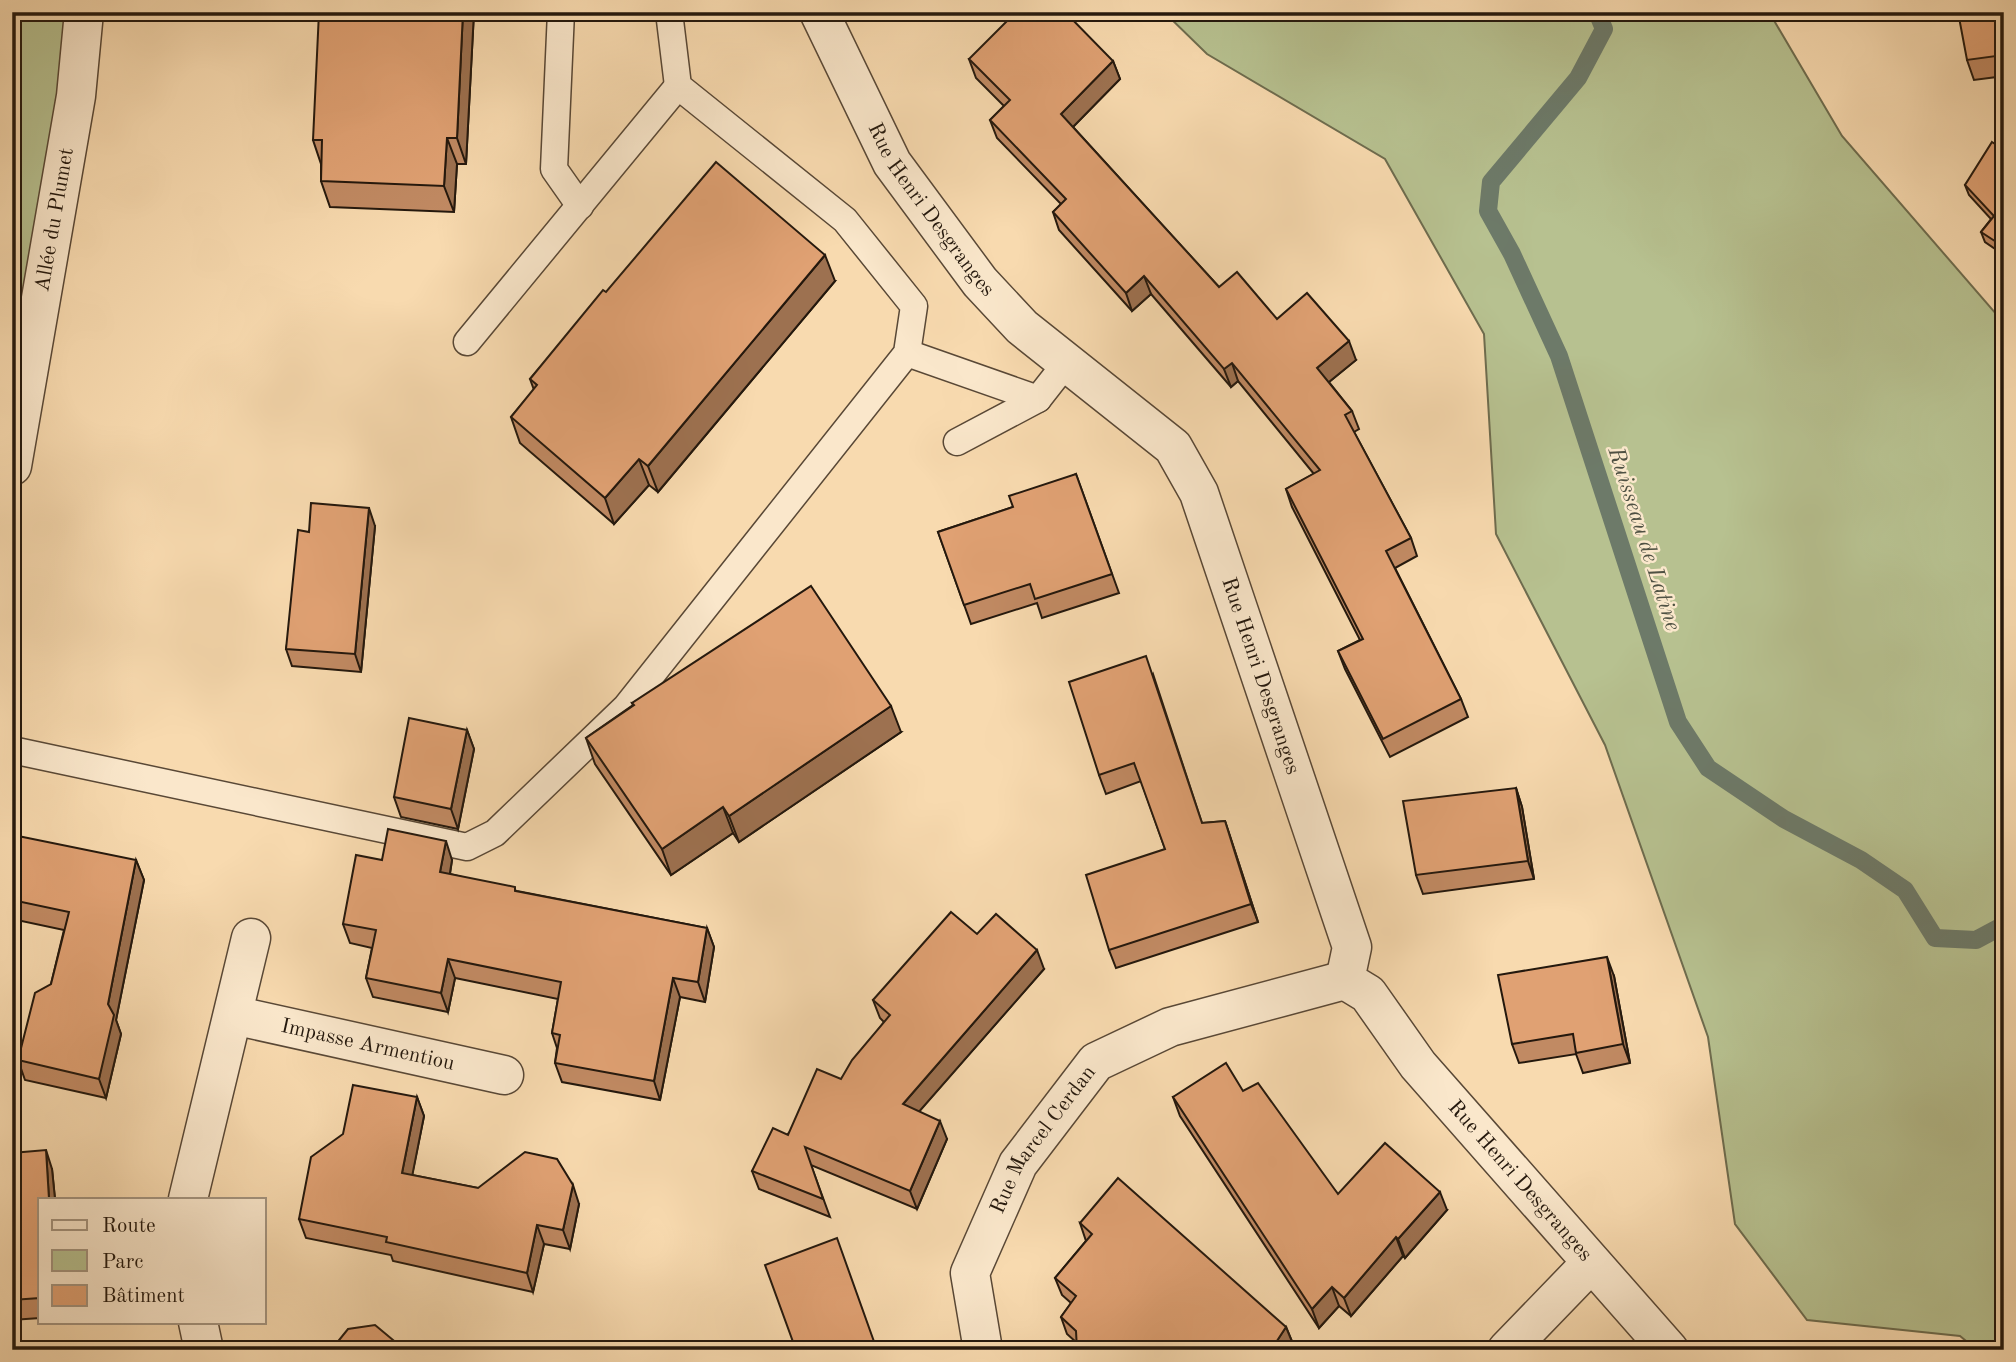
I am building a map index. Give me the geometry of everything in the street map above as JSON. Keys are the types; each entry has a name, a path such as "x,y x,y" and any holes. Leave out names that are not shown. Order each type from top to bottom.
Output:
{"street":[{"name":"Allée du Plumet","path":"12,466 76,96 84,12"},
{"name":"Rue Henri Desgranges","path":"819,12 892,163 979,282 1022,327 1173,447 1199,493 1352,947 1345,980 1368,994 1418,1065 1669,1350"},
{"path":"188,1198 251,938"},
{"name":"Rue Marcel Cerdan","path":"983,1350 970,1273 1018,1164 1096,1062 1170,1027 1345,980"},
{"name":"Impasse Armentiou","path":"233,1015 504,1076"},
{"path":"1507,1350 1591,1263"},
{"path":"198,1324 204,1350"}],"lane":[{"path":"561,12 554,169 580,206"},
{"path":"12,750 467,847 495,833 626,707 908,353 914,306 845,220 678,86 669,12"},
{"path":"467,342 678,86"},
{"path":"908,353 1038,399"},
{"path":"957,442 1038,399 1067,362"}],"green space":[{"path":"12,12 80,12 12,366"},
{"path":"1164,12 1769,12 1842,136 2004,323 2004,1350 1977,1350 1960,1336 1807,1320 1735,1224 1708,1037 1605,745 1496,534 1484,334 1385,159 1207,54"}],"building":[{"path":"319,12 463,12 457,138 447,138 444,186 321,181 322,140 313,140"},
{"path":"1016,12 1065,12 1113,61 1061,114 1219,287 1237,272 1277,319 1307,293 1349,341 1317,368 1352,411 1345,415 1411,538 1386,551 1461,699 1383,739 1338,651 1363,639 1286,489 1320,470 1232,363 1224,369 1144,276 1126,293 1053,212 1066,199 990,120 1010,100 969,59"},
{"path":"1958,12 2004,12 2004,55 1967,60"},
{"path":"1992,142 2004,150 2004,247 1981,232 1994,216 1965,185"},
{"path":"716,162 825,255 648,466 639,459 605,498 511,417 537,385 530,379 603,290 606,292"},
{"path":"1076,474 1112,574 1035,599 1030,584 964,605 938,532 1013,507 1009,496"},
{"path":"311,503 369,508 355,654 286,649 298,530 309,532"},
{"path":"811,586 891,706 729,816 723,807 662,849 586,738 634,705 632,703"},
{"path":"1146,656 1202,823 1225,821 1251,904 1109,950 1086,875 1165,849 1134,763 1099,775 1069,682"},
{"path":"409,718 467,730 451,809 394,797"},
{"path":"1516,788 1528,861 1416,875 1403,801"},
{"path":"388,829 446,841 440,872 515,887 515,891 707,928 698,982 673,978 654,1081 555,1063 560,1035 552,1033 561,982 448,959 441,993 366,978 376,930 343,924 356,855 382,860"},
{"path":"18,836 136,860 108,1004 114,1015 99,1079 18,1060 35,993 51,984 69,912 12,900 12,865"},
{"path":"951,912 977,934 996,914 1037,950 903,1104 940,1121 910,1191 805,1147 823,1199 752,1171 773,1128 788,1135 817,1069 841,1079 852,1060 890,1015 873,1000"},
{"path":"1607,957 1623,1044 1576,1053 1573,1034 1512,1044 1498,975"},
{"path":"1226,1063 1243,1091 1258,1083 1338,1194 1385,1143 1440,1192 1398,1239 1396,1237 1344,1298 1332,1287 1312,1309 1173,1097"},
{"path":"353,1085 417,1097 402,1173 478,1188 525,1152 557,1159 573,1185 563,1230 537,1225 527,1273 386,1242 387,1237 299,1219 311,1157 343,1134"},
{"path":"46,1150 49,1198 38,1198 38,1298 12,1300 12,1153"},
{"path":"1118,1178 1286,1327 1271,1350 1077,1350 1076,1331 1061,1317 1076,1296 1055,1278 1092,1234 1080,1223"},
{"path":"837,1238 877,1350 796,1350 765,1265"},
{"path":"375,1325 405,1350 331,1350 348,1329"},
{"path":"93,1343 96,1350 75,1350"}],"waterway":[{"name":"Ruisseau de Latine","path":"1597,12 1604,29 1578,78 1491,182 1488,211 1512,254 1559,356 1678,722 1708,768 1784,819 1861,860 1905,890 1935,938 1976,940 2004,925"}]}
